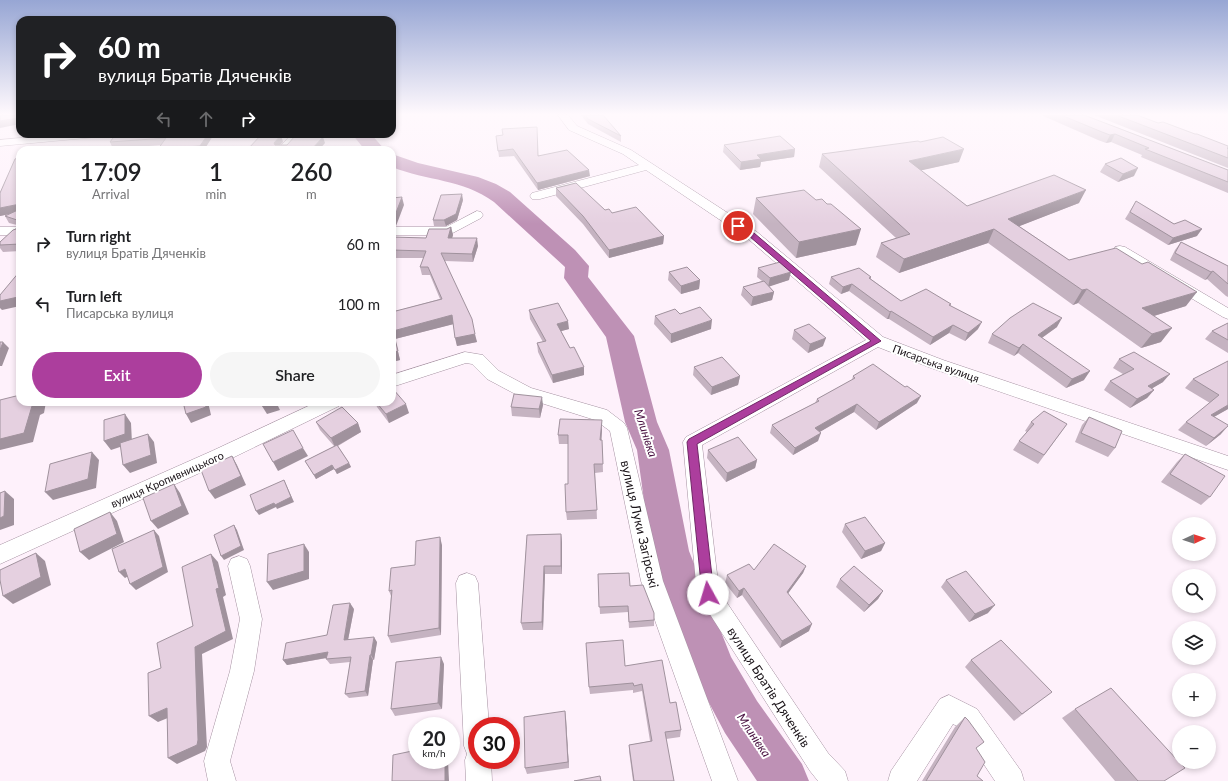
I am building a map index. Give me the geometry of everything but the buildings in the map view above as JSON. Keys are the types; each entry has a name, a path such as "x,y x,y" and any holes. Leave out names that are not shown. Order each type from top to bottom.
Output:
{"street":[{"name":"Писарська вулиця","path":"626,151 752,235 877,341 937,364 1228,463"},
{"path":"536,196 647,166"},
{"path":"396,231 448,231 477,215"},
{"path":"0,231 16,231"},
{"path":"1120,250 1228,314"},
{"name":"вулиця Братів Дяченків","path":"835,781 819,762 708,594 692,442 877,341"},
{"name":"вулиця Луки Загірські","path":"396,380 465,357 477,359 493,375 526,392 601,415 618,428 652,582 725,781"},
{"name":"вулиця Кропивницького","path":"0,555 324,406"},
{"path":"222,781 217,761 242,671 251,619 239,566"},
{"path":"467,583 475,717"},
{"path":"901,781 950,708 968,718 1011,781"},
{"path":"478,769 479,781"}],"waterway":[{"name":"Млинівка","path":"396,162 412,168 471,181 489,188 502,197 567,255 577,266 576,278 620,336 641,422 653,450 670,551 715,671 741,717 785,781"}],"route":[{"path":"708,594 692,442 877,341 752,235 738,226"}]}
